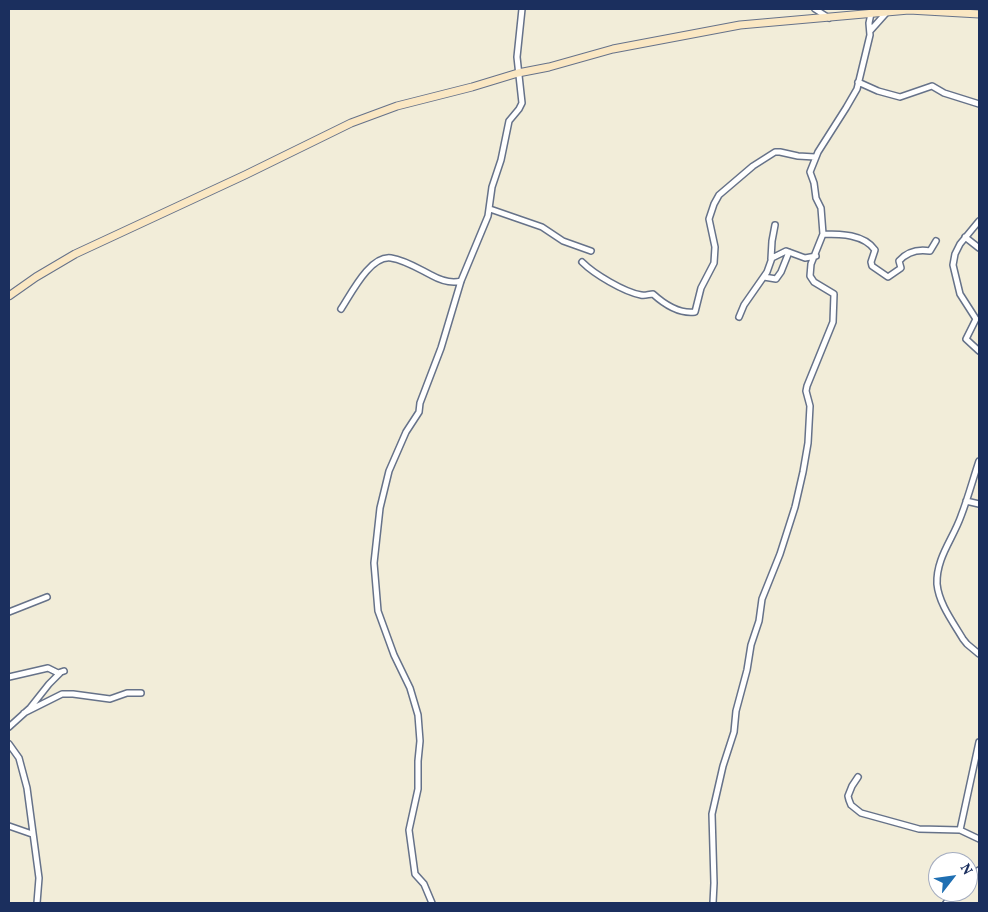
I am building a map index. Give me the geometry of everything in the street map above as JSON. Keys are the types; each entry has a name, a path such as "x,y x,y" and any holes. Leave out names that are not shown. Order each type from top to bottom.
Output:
{"main road":[{"path":"9,296 36,277 75,254 245,176 351,122 397,106 518,73 549,67 582,56 740,25 829,18 872,11 909,10 979,14"}],"street":[{"path":"432,903 424,884 415,874 409,830 418,789 420,741 418,715 410,688 390,646 378,610 374,563 380,508 389,471 403,439 419,410 441,348 460,281 490,208 492,187 501,160 509,120 520,109 522,102 517,57 522,9"},
{"path":"816,9 829,18"},
{"path":"713,903 711,818 722,766 734,732 736,711 747,670 751,645 759,620 762,599 780,554 803,472 808,443 810,406 806,391 807,386 834,319 834,294 814,282 810,276 812,264 823,234 821,208 816,198 810,172 825,139 851,100 858,82 870,31 869,23 872,11"},
{"path":"870,31 887,12"},
{"path":"858,82 878,91 900,97 932,86 944,93 979,104"},
{"path":"582,262 592,271 623,289 641,295 653,294 662,302 679,310 695,312 701,288 714,263 714,238 709,220 719,195 749,169 775,152 815,158"},
{"path":"490,208 542,227 566,243 591,252"},
{"path":"979,221 965,237 955,254 953,269 960,294 976,319 966,339 979,351"},
{"path":"739,317 744,306 764,277 771,259 775,226"},
{"path":"823,234 845,234 869,244 875,250 872,266 888,276 901,268 899,261 902,258 914,251 930,251 936,241"},
{"path":"965,237 979,248"},
{"path":"771,259 786,251 805,258 816,256"},
{"path":"764,277 776,279 789,252"},
{"path":"342,309 354,288 367,271 383,258 397,259 445,281 460,281"},
{"path":"979,461 961,517 946,545 939,564 938,585 942,602 963,640 979,654"},
{"path":"966,501 979,504"},
{"path":"9,612 46,597"},
{"path":"9,677 46,668 62,672 9,727"},
{"path":"24,713 62,694 105,699 127,693 141,693"},
{"path":"960,830 979,742"},
{"path":"10,748 19,758 27,788 39,878 37,903"},
{"path":"858,777 848,796 851,805 861,813 919,829 960,830 979,839"},
{"path":"9,826 32,834"}]}
